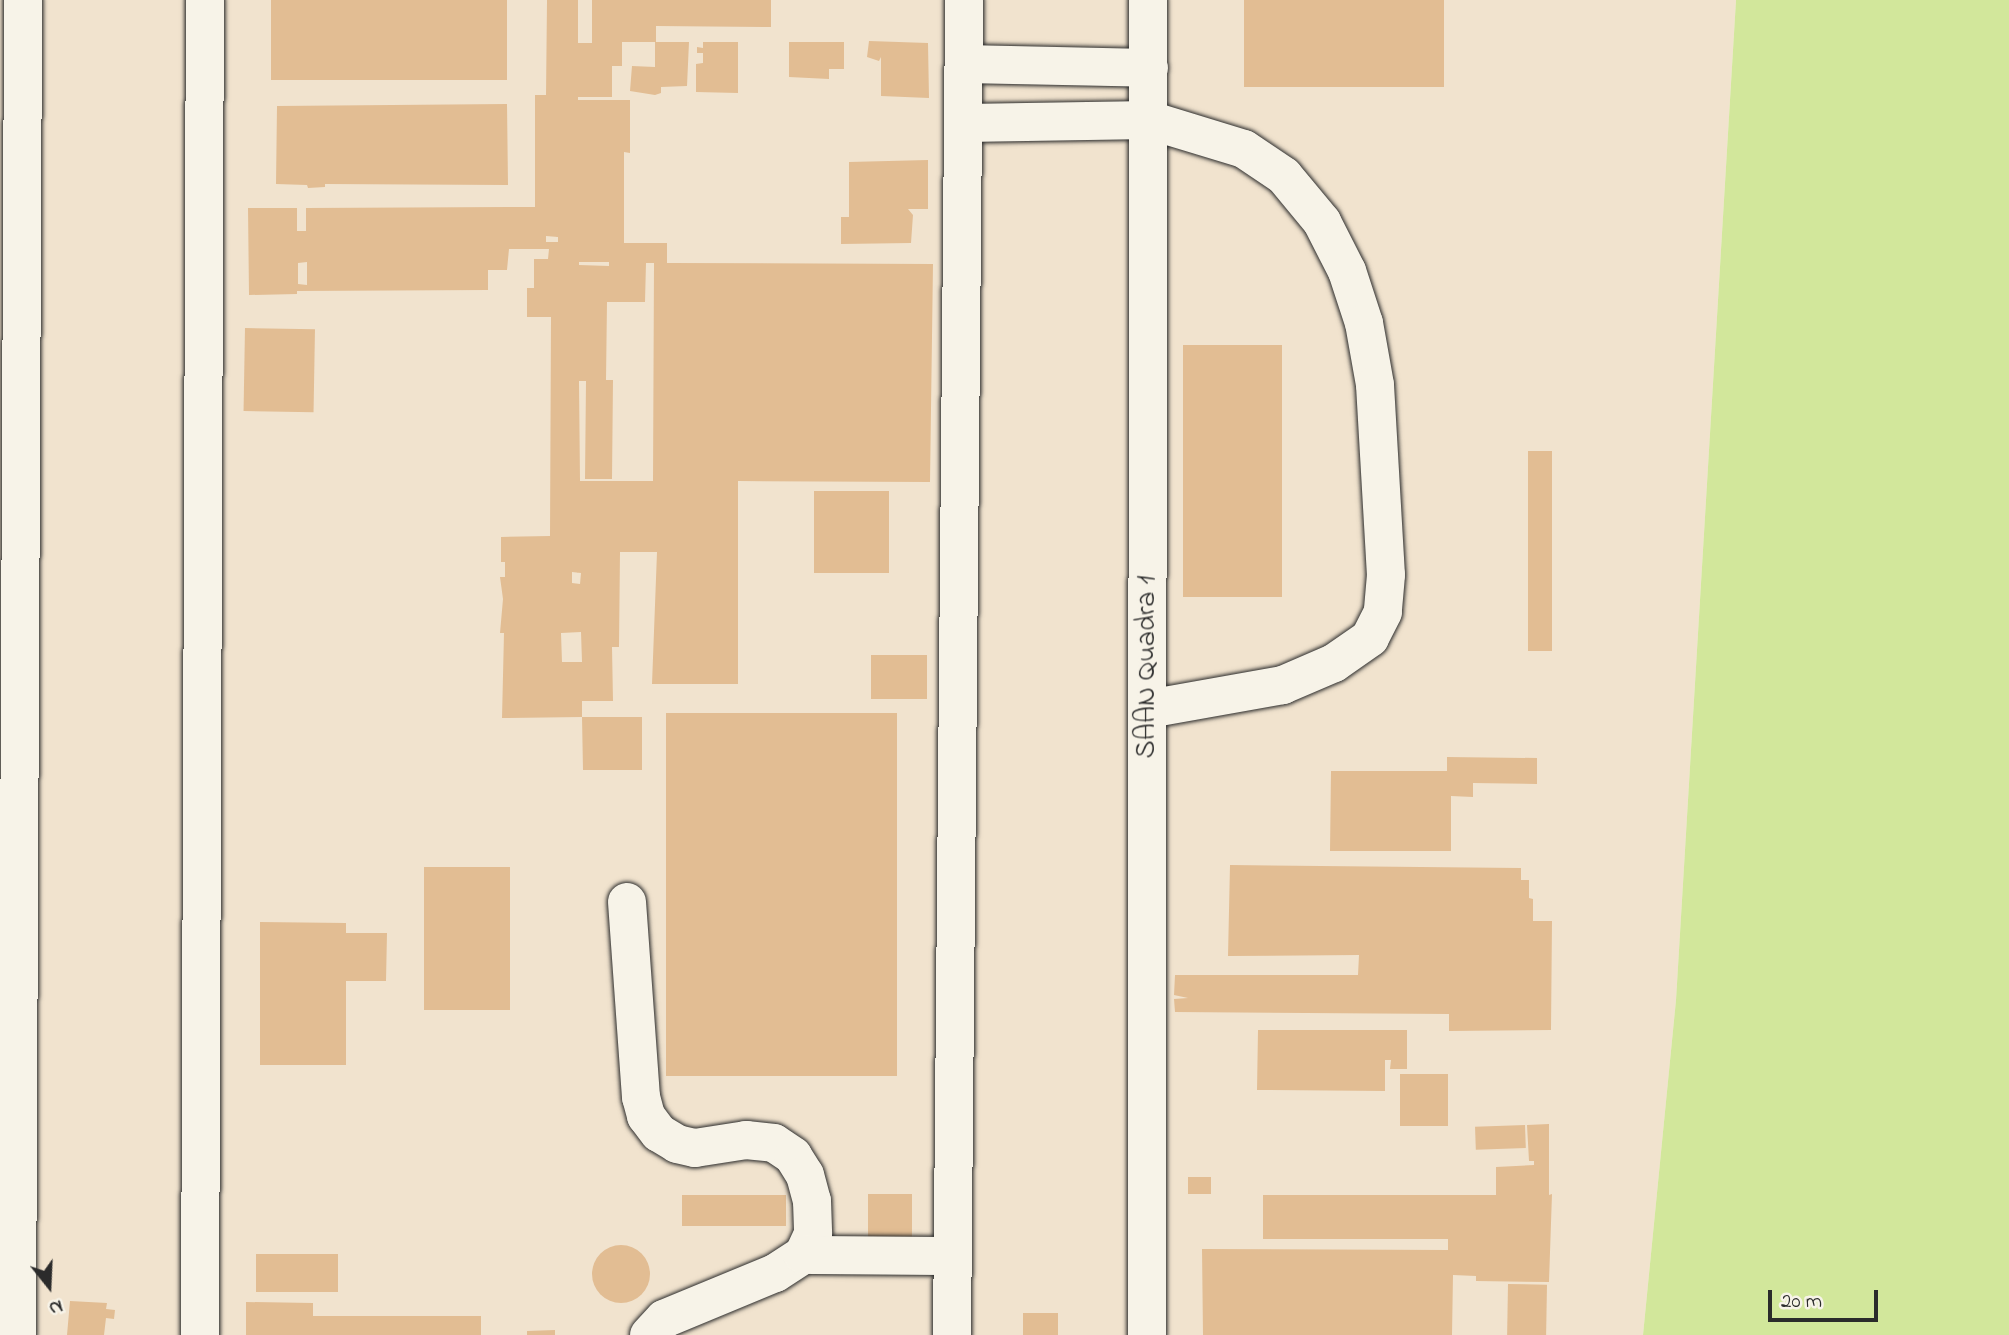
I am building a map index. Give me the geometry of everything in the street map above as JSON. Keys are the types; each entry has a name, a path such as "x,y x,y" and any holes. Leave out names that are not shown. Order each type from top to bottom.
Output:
{"street":[{"path":"17,1335 23,0"},
{"path":"200,1335 205,0"},
{"path":"952,1335 965,123 964,0"},
{"name":"SAAN Quadra 1","path":"1147,1335 1148,0"},
{"path":"964,64 1149,68"},
{"path":"965,123 1149,120 1244,149 1284,176 1322,222 1347,271 1364,323 1375,386 1386,575 1383,612 1370,638 1334,663 1283,685 1148,709"},
{"path":"627,902 640,1083 646,1116 659,1133 677,1144 695,1148 746,1140 774,1143 793,1156 805,1175 812,1201 813,1234 803,1255"},
{"path":"649,1335 664,1319 775,1272 803,1255 953,1256"}],"shaded area":[{"path":"0,0 1736,0 1676,1000 1643,1335 0,1335"}],"green space":[{"path":"1736,0 2009,0 2009,1335 1643,1335 1676,1000"}],"building":[{"path":"271,0 507,0 507,80 271,80"},
{"path":"547,0 578,0 578,43 592,43 592,0 771,0 771,27 656,26 656,42 622,42 622,66 612,66 612,97 578,97 578,100 630,100 630,153 624,152 624,243 667,243 667,263 933,264 930,482 738,481 738,684 652,684 657,552 620,552 619,647 612,647 613,701 582,701 582,717 502,718 504,633 500,633 503,599 500,577 505,577 505,562 501,562 501,537 550,536 551,317 527,317 527,288 534,288 534,259 548,259 549,249 509,249 507,270 488,270 488,290 297,291 297,294 249,295 248,208 297,208 297,231 306,231 306,208 535,207 535,95 546,95","holes":["546,236 558,237 558,242 546,242","307,262 307,285 298,284 298,263","579,262 609,262 609,266 579,265","646,263 654,263 653,481 580,481 579,381 586,381 585,479 612,479 613,380 606,380 607,302 645,302","572,572 581,573 580,584 572,583","581,632 582,662 562,662 561,633"]},
{"path":"1244,0 1444,0 1444,87 1244,87"},
{"path":"869,41 928,43 929,98 881,96 881,57 879,61 867,57"},
{"path":"655,42 689,42 687,86 661,87 661,93 655,95 630,91 632,66 655,67"},
{"path":"703,42 738,42 738,93 696,92 696,64 703,63 703,53 697,53 697,47 703,48"},
{"path":"789,42 844,42 844,69 829,69 829,79 789,77"},
{"path":"507,104 508,185 325,184 325,187 308,188 307,185 276,184 277,106"},
{"path":"928,160 928,209 908,209 913,215 911,243 841,244 841,217 849,217 849,162"},
{"path":"245,328 315,329 314,412 244,411"},
{"path":"1183,345 1282,345 1282,597 1183,597"},
{"path":"1528,451 1552,451 1552,651 1528,651"},
{"path":"814,491 889,491 889,573 814,573"},
{"path":"871,655 927,655 927,699 871,699"},
{"path":"666,713 897,713 897,1076 666,1076"},
{"path":"582,717 642,717 642,770 583,770"},
{"path":"1447,757 1537,758 1537,784 1473,783 1473,797 1451,796 1451,851 1330,851 1331,771 1447,771"},
{"path":"1230,865 1521,868 1521,880 1529,880 1529,898 1533,899 1533,921 1552,921 1551,1030 1449,1031 1449,1014 1175,1012 1174,999 1188,998 1174,995 1175,975 1358,975 1359,955 1228,956"},
{"path":"424,867 510,867 510,1010 424,1010"},
{"path":"260,922 346,923 346,933 387,933 386,981 346,981 346,1065 260,1065"},
{"path":"1258,1030 1407,1030 1407,1069 1390,1069 1391,1060 1385,1060 1385,1091 1257,1090"},
{"path":"1400,1074 1448,1074 1448,1126 1400,1126"},
{"path":"1549,1124 1549,1195 1552,1194 1549,1282 1476,1281 1476,1276 1453,1275 1452,1335 1203,1335 1202,1249 1448,1250 1448,1239 1263,1239 1263,1195 1496,1195 1496,1167 1534,1165 1534,1161 1529,1161 1527,1125"},
{"path":"1525,1125 1526,1148 1476,1150 1475,1127"},
{"path":"1188,1177 1211,1177 1211,1194 1188,1194"},
{"path":"868,1194 912,1194 912,1243 868,1243"},
{"path":"682,1195 786,1195 786,1226 682,1226"},
{"path":"621,1245 637,1250 645,1258 650,1274 645,1290 637,1298 621,1303 605,1298 597,1290 592,1274 597,1258 605,1250"},
{"path":"256,1254 338,1254 338,1292 256,1292"},
{"path":"1508,1284 1547,1285 1546,1335 1507,1335"},
{"path":"70,1301 107,1303 106,1309 115,1310 114,1319 106,1318 104,1335 67,1335"},
{"path":"246,1302 313,1303 313,1316 481,1316 481,1335 246,1335"},
{"path":"1023,1313 1058,1313 1058,1335 1023,1335"},
{"path":"555,1330 555,1335 527,1335 527,1331"}]}
